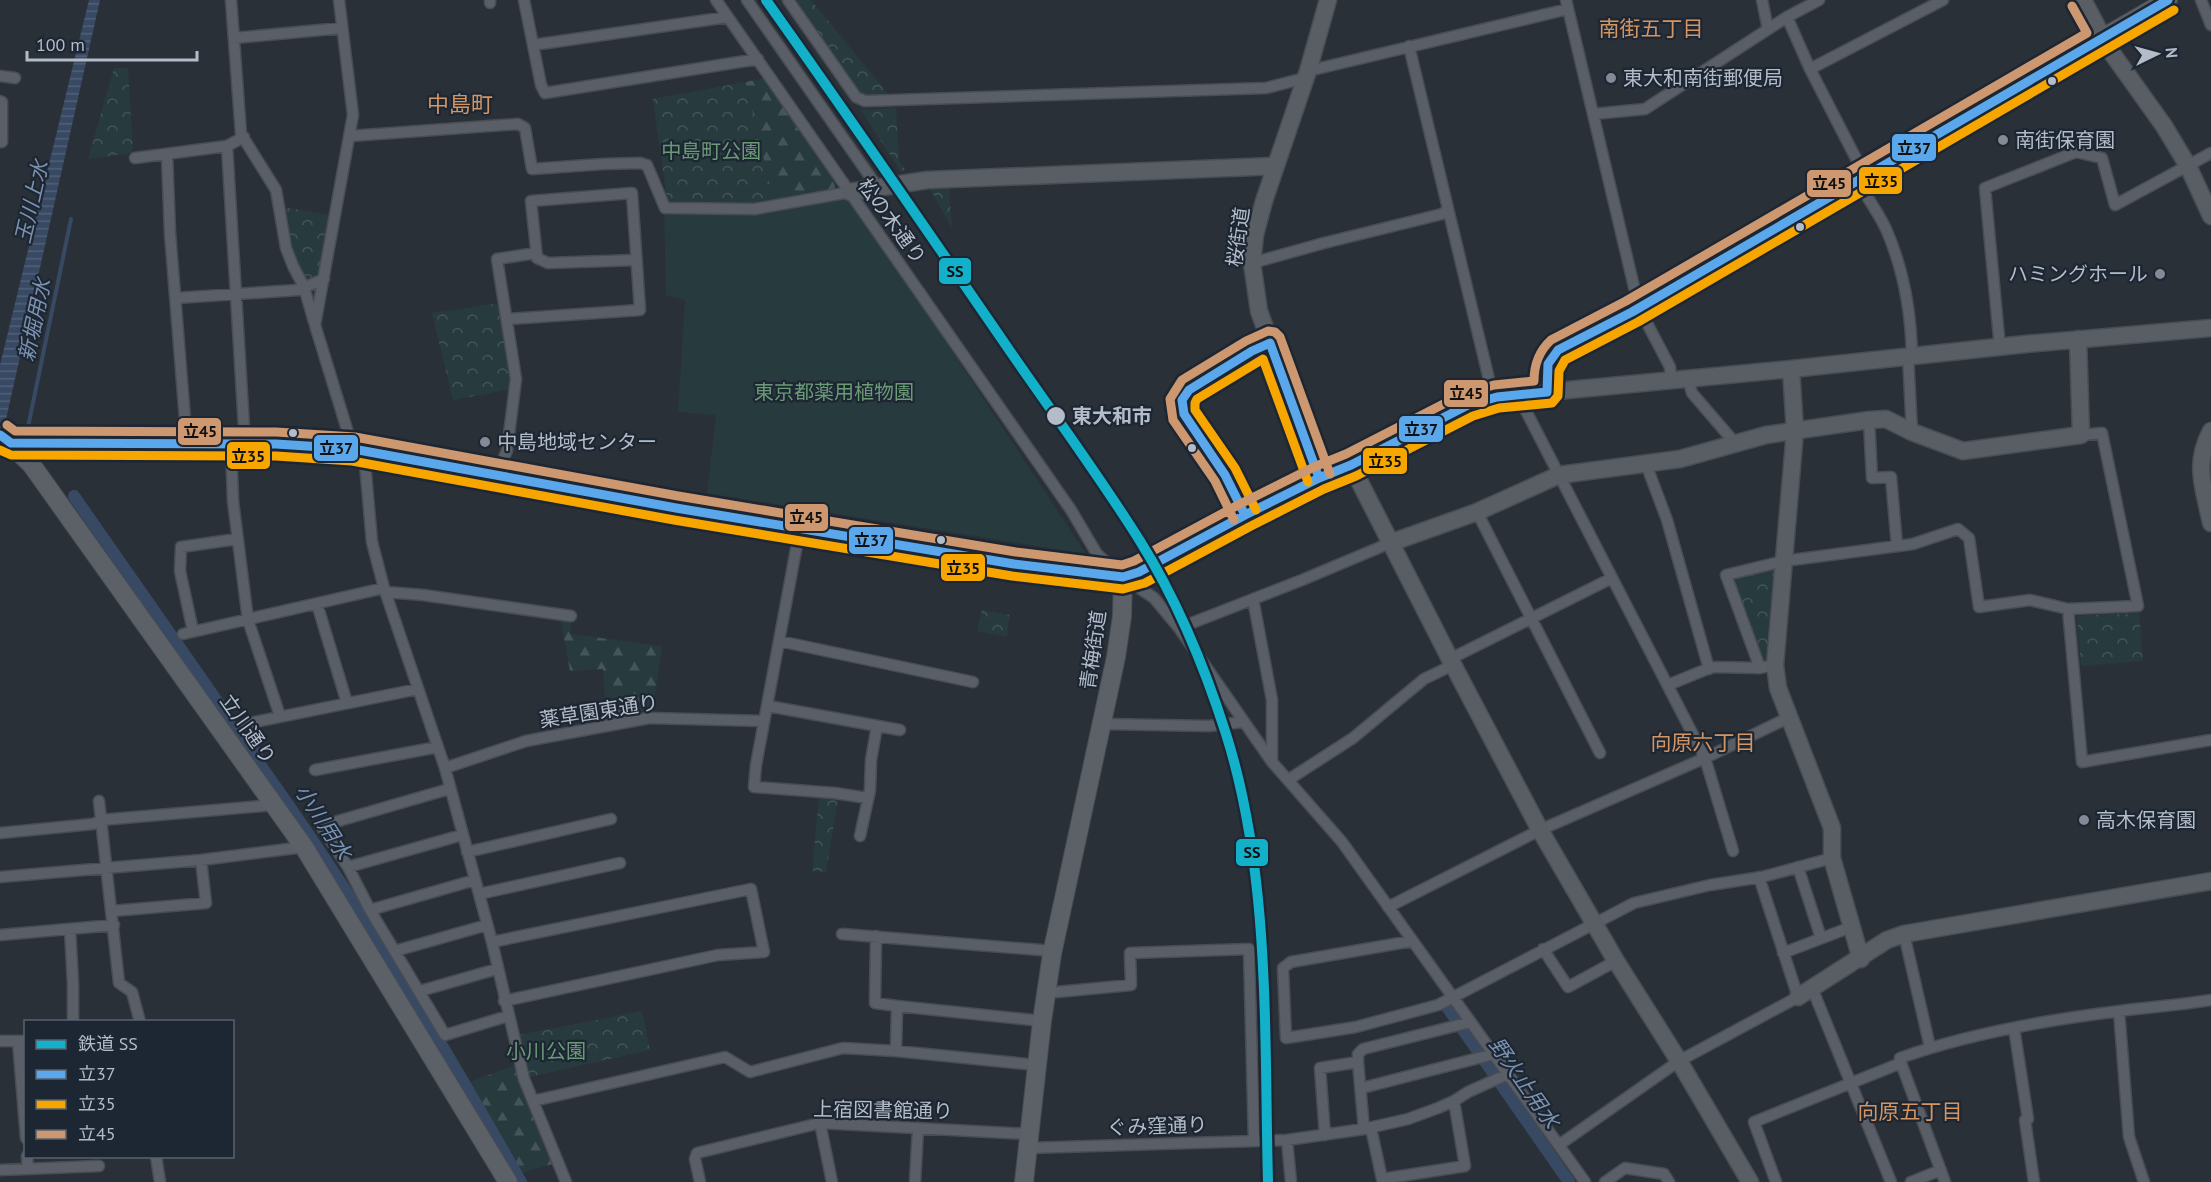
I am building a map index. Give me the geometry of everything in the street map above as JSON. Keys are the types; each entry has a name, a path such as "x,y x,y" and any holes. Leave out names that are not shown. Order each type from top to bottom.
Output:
{"main road":[{"path":"1123,577 1140,572 1319,478 1351,465 1468,405 1493,396 1547,392 1546,368 1553,355 1639,308 2168,0"},
{"name":"立川通り","path":"6,439 34,467 304,847 508,1182"},
{"name":"青梅街道","path":"1024,1182 1046,993 1053,951 1104,724 1119,637 1123,577"}],"street":[{"path":"231,0 241,134 276,190 286,248 304,287 358,451 372,542 385,590 444,768 492,942 504,1001 524,1078 567,1182"},
{"path":"315,325 353,115 339,0"},
{"path":"524,0 545,93 758,59"},
{"name":"松の木通り","path":"716,0 1071,510 1097,554 1123,577 1154,598 1179,628 1272,762 1342,842 1452,996 1464,1024 1501,1078 1559,1145 1585,1182"},
{"path":"747,0 878,188"},
{"path":"788,0 855,97 865,101 1266,88 1307,74 1567,4 1639,308 1670,368 1671,381"},
{"name":"桜街道","path":"1319,478 1259,311 1252,263 1255,235 1275,166 1307,74 1328,0"},
{"path":"1762,0 1768,29"},
{"path":"1593,114 1645,109 1787,16 1820,0"},
{"path":"1810,69 1943,0"},
{"path":"2083,0 2103,38 2164,126 2188,166 2211,216"},
{"path":"2201,0 2211,25"},
{"path":"1787,16 1886,230 1901,270 1909,307 1912,432"},
{"path":"533,45 728,17"},
{"path":"234,38 342,28"},
{"path":"1409,46 1493,396"},
{"path":"0,76 15,78"},
{"path":"0,102 2,102 2,142 0,142"},
{"path":"350,136 518,124 525,128 532,169 640,163 647,165 665,208 755,209 927,180 1275,166"},
{"path":"135,158 227,146 244,137"},
{"path":"227,146 236,295 237,539 248,620 280,716"},
{"path":"2000,348 1985,188 2076,152 2102,158 2115,205 2211,153"},
{"path":"167,154 187,444"},
{"path":"508,319 640,310 632,193 531,201 537,258 548,263 636,260"},
{"path":"1252,263 1442,214 1448,210"},
{"path":"498,474 507,450 516,379 498,259 536,253"},
{"path":"176,298 298,290 324,279"},
{"path":"1547,392 2211,328"},
{"path":"2079,339 2081,435"},
{"path":"1767,666 1784,561 1795,431 1791,369"},
{"path":"1688,380 1692,393 1735,443"},
{"path":"1522,393 1525,409 1705,758 1733,851"},
{"path":"1179,628 1390,543 1477,512 1559,476 1688,458 1758,437 1869,420 1886,419 1912,432 1963,451 2102,433 2138,606 2068,609 2030,600 1979,607 1970,538 1958,529 1913,544 1784,561 1726,574 1779,688 1832,828 1832,858 1861,959"},
{"path":"1869,420 1872,478 1891,477 1897,546"},
{"path":"2211,431 2202,451 2200,468 2211,523"},
{"path":"6,439 238,444 358,451 498,474 676,508 1014,564 1123,577"},
{"path":"1646,464 1667,520 1709,669"},
{"path":"1351,465 1540,830 1616,961 1679,1061 1750,1182"},
{"path":"1477,512 1600,753"},
{"path":"800,528 754,787 835,793 867,798"},
{"path":"237,539 181,547 180,571 188,632 385,590 571,616"},
{"path":"1287,780 1353,738 1424,679 1451,662 1611,578"},
{"path":"1253,599 1272,700 1272,762"},
{"path":"317,604 347,703"},
{"path":"2068,609 2082,762 2211,740"},
{"path":"779,641 973,682"},
{"path":"1668,686 1709,669 1767,666"},
{"path":"245,724 418,688"},
{"path":"768,706 900,730"},
{"path":"1388,907 1540,830 1705,758 1790,717"},
{"name":"薬草園東通り","path":"444,768 526,741 649,718 764,722"},
{"path":"1104,724 1209,726 1243,722"},
{"path":"860,836 877,726"},
{"path":"315,770 438,747"},
{"path":"449,789 321,826 348,867 370,910 446,1035 508,1016"},
{"path":"99,801 119,983 132,992 139,1020"},
{"path":"0,833 93,824 101,820 273,805"},
{"path":"467,852 611,819"},
{"path":"348,867 462,835"},
{"path":"0,878 201,860 304,847"},
{"path":"1412,941 1291,962 1283,968 1286,1038 1356,1027 1438,1005 1634,903 1710,885 1759,877 1832,858"},
{"path":"112,911 206,903 201,860"},
{"path":"479,894 621,863"},
{"path":"1798,867 1821,938"},
{"path":"1759,877 1784,952 1850,1082 1891,1182"},
{"path":"370,910 475,880"},
{"path":"1559,1145 1679,1061 1805,992 1861,959 1887,940 1904,934 2211,881"},
{"path":"492,942 751,889 764,952 718,955 504,1001"},
{"path":"0,935 114,925"},
{"path":"395,951 487,925"},
{"path":"1784,952 1851,927"},
{"path":"70,929 74,984 73,1020"},
{"path":"842,934 1053,951"},
{"path":"1904,934 1930,1047"},
{"path":"876,936 875,1003 1042,1020"},
{"path":"1046,993 1131,986 1130,953 1249,949 1254,1140"},
{"path":"1543,949 1568,987 1616,961"},
{"path":"420,991 497,969"},
{"path":"1945,1182 1900,1058 1930,1047 2014,1028 2120,1011 2211,1000"},
{"path":"896,1051 897,1006"},
{"path":"2120,1011 2129,1137 2144,1182"},
{"path":"1454,1101 1466,1166 1382,1179 1361,1096 1358,1054 1363,1048 1464,1024"},
{"path":"2014,1028 2034,1182"},
{"path":"0,1041 22,1041 24,1090"},
{"path":"533,1101 725,1057 750,1072 843,1048 1037,1065"},
{"path":"1362,1088 1486,1056"},
{"path":"1325,1135 1320,1068 1358,1062"},
{"path":"1776,1182 1754,1122 1901,1063"},
{"name":"ぐみ窪通り","path":"1028,1141 1287,1140 1325,1135 1408,1119 1454,1101 1468,1092 1501,1078"},
{"path":"820,1123 832,1182"},
{"name":"上宿図書館通り","path":"700,1182 695,1159 697,1153 820,1123 918,1128 1028,1141"},
{"path":"915,1182 918,1128"},
{"path":"1287,1140 1291,1182"},
{"path":"27,1158 28,1169"},
{"path":"156,1158 160,1182"},
{"path":"0,1170 28,1169 69,1162 99,1166"},
{"path":"1605,1182 1625,1168 1664,1174 1669,1182"},
{"path":"1911,1182 1941,1170"}],"green space":[{"path":"795,0 811,0 889,95 866,95 859,92"},
{"path":"114,68 128,68 133,153 88,159"},
{"path":"765,78 836,183 834,189 774,201 745,82"},
{"name":"中島町公園","path":"745,82 774,201 755,205 673,205 667,198 653,99"},
{"path":"896,108 899,161 905,169 901,172 861,110"},
{"path":"949,186 952,228 929,187"},
{"name":"東京都薬用植物園","path":"849,195 1086,554 707,493 716,415 678,412 685,300 666,296 664,211 756,213"},
{"path":"282,207 330,215 320,276 308,281 296,263 287,237"},
{"path":"500,303 512,362 512,389 453,400 432,313"},
{"path":"1775,568 1768,660 1761,662 1730,578"},
{"path":"982,610 1010,615 1007,637 977,631"},
{"path":"2139,613 2143,661 2081,666 2077,616"},
{"path":"560,616 572,618 570,634 662,646 652,714 607,722 603,669 570,671"},
{"path":"819,797 838,798 826,872 812,871"},
{"name":"小川公園","path":"642,1011 650,1050 529,1077 518,1035"},
{"path":"515,1065 519,1082 553,1164 521,1173 470,1082"}],"water":[{"path":"89,0 100,0 0,446 0,365"}],"waterway":[{"name":"新堀用水","path":"28,427 71,219"},
{"name":"小川用水","path":"74,496 224,711 222,713 249,750 254,750 257,754 256,759 327,862 394,967 521,1182"},
{"name":"野火止用水","path":"1447,1007 1569,1182"}],"rail line":[{"name":"SS","path":"766,0 1109,494 1140,541 1189,635 1226,734 1241,788 1251,843 1258,899 1265,1013 1268,1182"}],"transit line":[{"name":"立37","path":"0,435 11,443 276,444 353,449 676,508 1014,564 1123,577 1139,572 1245,515 1319,478 1351,465 1468,405 1497,397 1547,392 1548,364 1558,350 1632,312 2168,0"},
{"name":"立45","path":"7,425 15,431 276,432 355,437 678,496 1016,552 1122,565 1134,561 1240,504 1314,467 1346,454 1463,394 1494,385 1534,381 1538,358 1551,340 1626,301 2087,33 2072,6"},
{"name":"立35","path":"0,450 11,455 276,456 352,461 674,520 1012,576 1123,589 1145,583 1251,526 1324,489 1356,476 1473,416 1499,408 1552,403 1558,396 1559,371 1565,360 1638,322 2174,10"},
{"name":"立45","path":"1234,520 1215,481 1173,420 1170,399 1182,380 1246,341 1268,331 1275,332 1280,337 1330,474"},
{"name":"立37","path":"1245,515 1225,475 1184,414 1182,400 1189,390 1252,351 1270,343 1319,478"},
{"name":"立35","path":"1256,510 1235,468 1195,410 1195,403 1197,399 1263,359 1308,482"}],"place":[{"name":"東大和南街郵便局","path":"1611,78"},
{"name":"南街保育園","path":"2003,140"},
{"name":"ハミングホール","path":"2160,274"},
{"name":"東大和市","path":"1056,416"},
{"name":"中島地域センター","path":"485,442"},
{"name":"高木保育園","path":"2084,820"}],"district":[{"name":"南街五丁目","path":"1651,29"},
{"name":"中島町","path":"460,104"},
{"name":"向原六丁目","path":"1703,743"},
{"name":"向原五丁目","path":"1910,1112"}],"water label":[{"name":"玉川上水","path":"32,202"}]}
